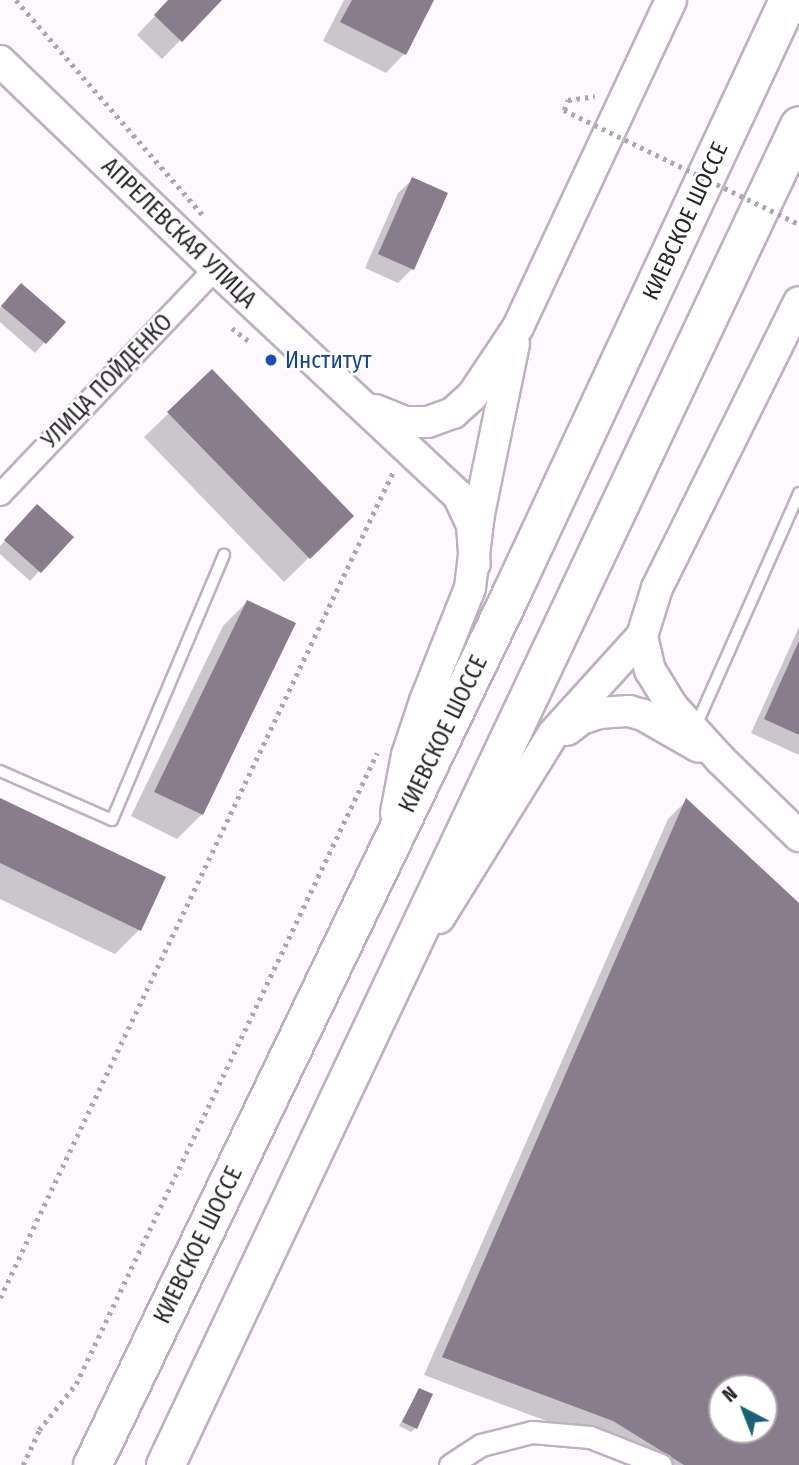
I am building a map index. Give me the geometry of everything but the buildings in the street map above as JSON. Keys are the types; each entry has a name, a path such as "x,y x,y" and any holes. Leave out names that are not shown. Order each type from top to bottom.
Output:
{"highway":[{"name":"КИЕВСКОЕ ШОССЕ","path":"92,1465 390,845 788,0"},
{"path":"165,1465 799,125"}],"main road":[{"path":"359,403 405,422 428,422 453,413 472,396 518,327 671,0"},
{"name":"АПРЕЛЕВСКАЯ УЛИЦА","path":"0,61 215,268 458,495 472,525 475,564"},
{"path":"403,966 445,909 553,734 642,636 657,588 799,302"},
{"path":"390,845 407,755 425,701 461,614 475,564 479,514 518,327"},
{"path":"642,636 650,670 672,706 721,760 799,836"},
{"path":"539,756 580,719 612,710 643,715 721,760"}],"street":[{"name":"УЛИЦА ПОЙДЕНКО","path":"0,494 215,268"},
{"path":"450,1465 481,1445 532,1432 590,1437 661,1465"}],"lane":[{"path":"694,730 799,492"},
{"path":"0,771 112,820 224,555"}],"path":[{"path":"16,0 211,223"},
{"path":"599,104 604,94 568,100 564,110 799,224"},
{"path":"584,134 594,113"},
{"path":"232,328 261,352"},
{"path":"0,1298 397,465"},
{"path":"23,1465 39,1430 76,1384 378,751"}],"place":[{"name":"Институт","path":"271,360"}]}
